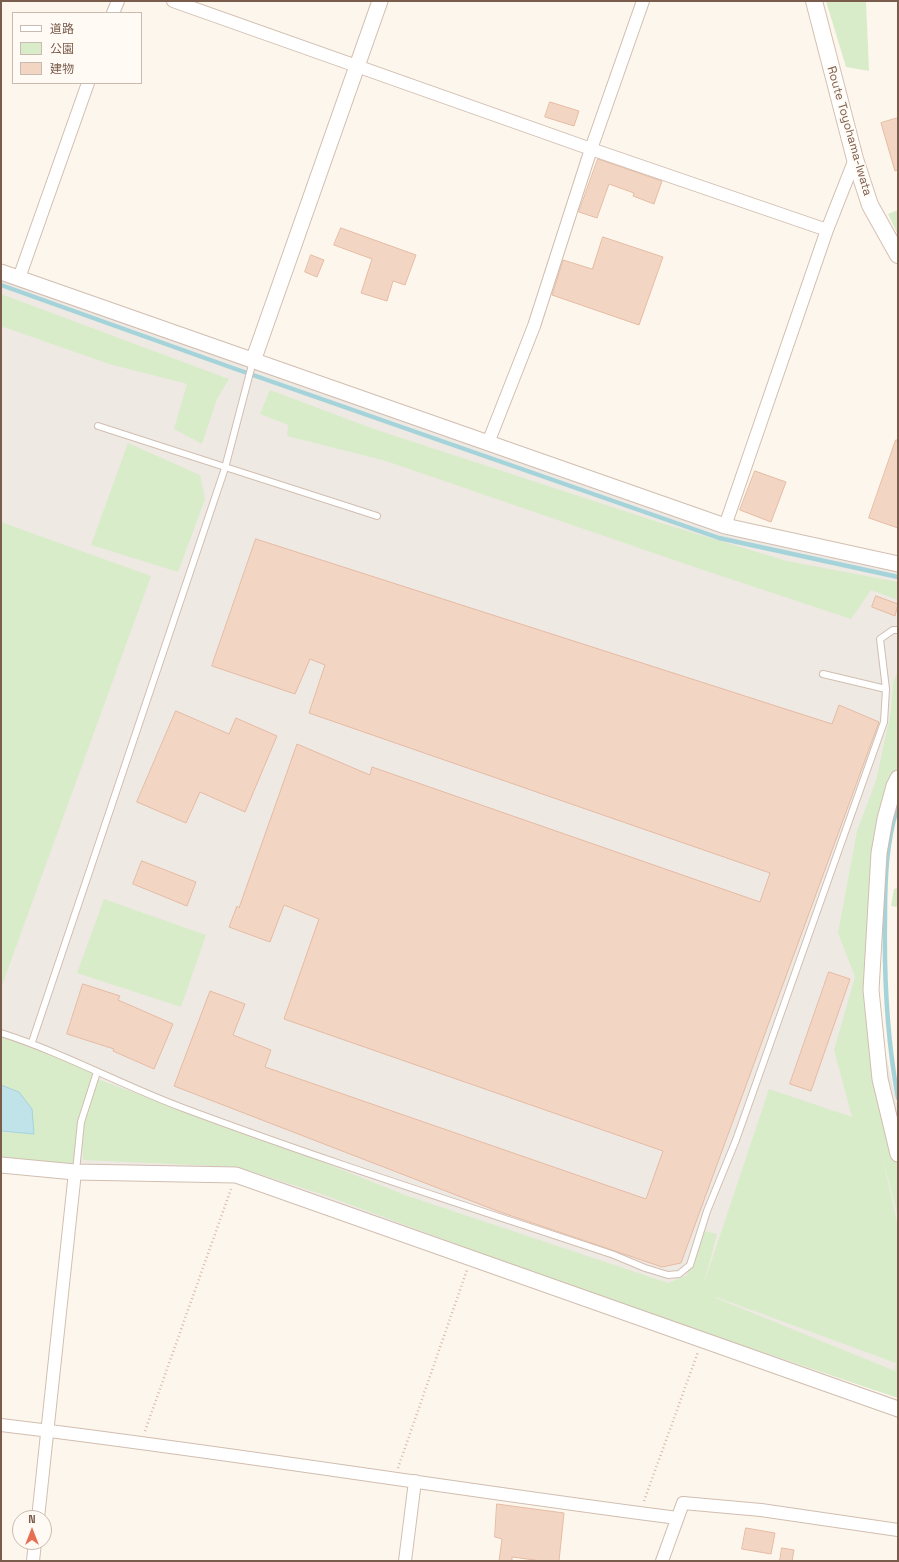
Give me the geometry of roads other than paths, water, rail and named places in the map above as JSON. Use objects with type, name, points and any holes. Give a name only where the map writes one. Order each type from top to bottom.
[{"type":"main road","name":"Route Toyohama-Iwata","points":[[814,1],[855,159],[870,205],[898,255]]},
{"type":"street","points":[[113,12],[118,1]]},
{"type":"street","points":[[173,1],[591,149],[827,230]]},
{"type":"street","points":[[253,361],[380,1]]},
{"type":"street","points":[[488,443],[534,326],[591,149],[643,1]]},
{"type":"street","points":[[19,278],[88,84]]},
{"type":"street","points":[[725,526],[827,230],[855,159]]},
{"type":"street","points":[[1,272],[725,526],[898,564]]},
{"type":"street","points":[[898,778],[894,786],[885,819],[879,853],[872,990],[880,1079],[898,1154]]},
{"type":"street","points":[[1,1165],[76,1172],[236,1175],[898,1409]]},
{"type":"street","points":[[39,1510],[76,1172]]},
{"type":"street","points":[[1,1425],[48,1430],[394,1478],[512,1497],[677,1518]]},
{"type":"street","points":[[405,1561],[415,1481]]},
{"type":"street","points":[[662,1561],[677,1518],[684,1503],[761,1510],[898,1530]]},
{"type":"street","points":[[33,1561],[34,1550]]},
{"type":"lane","points":[[32,1042],[225,468],[253,361]]},
{"type":"lane","points":[[98,426],[377,516]]},
{"type":"lane","points":[[1,1033],[32,1042],[97,1072],[182,1108],[274,1142],[607,1253],[645,1268],[668,1275],[679,1274],[690,1265],[707,1211],[736,1140],[879,737],[884,722],[886,689],[880,639],[893,630],[898,630]]},
{"type":"lane","points":[[823,674],[886,689]]},
{"type":"lane","points":[[76,1172],[81,1122],[97,1072]]},
{"type":"water","points":[[1,1085],[19,1092],[32,1109],[34,1134],[1,1131]]},
{"type":"waterway","points":[[1,285],[230,367],[719,538],[898,577]]},
{"type":"waterway","points":[[898,806],[891,833],[885,890],[886,986],[891,1053],[898,1098]]}]
